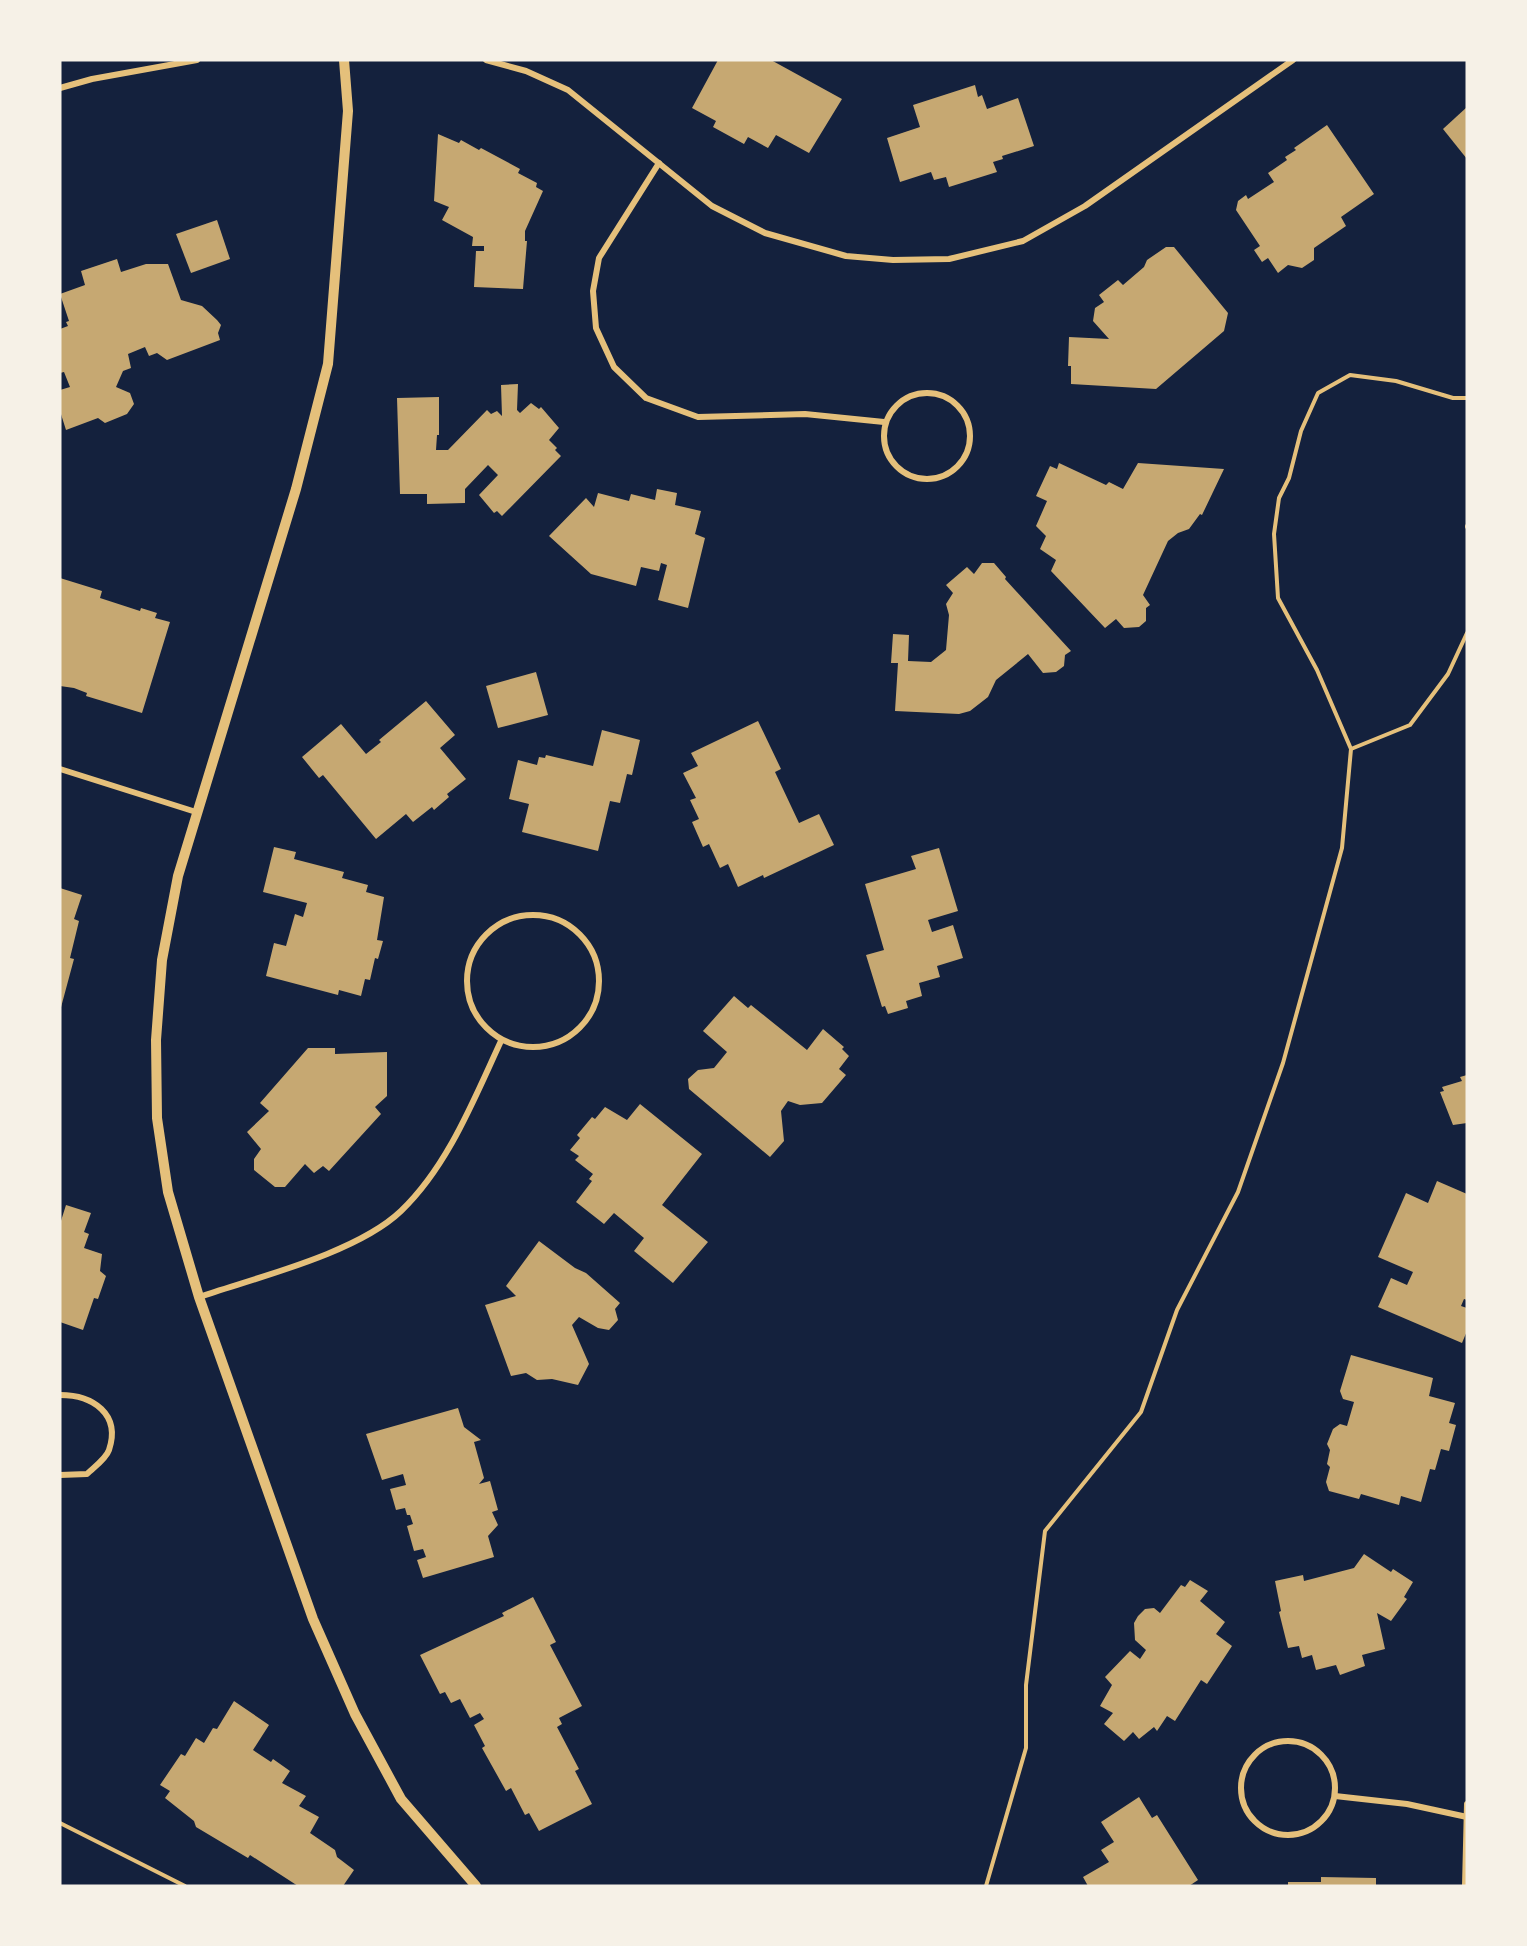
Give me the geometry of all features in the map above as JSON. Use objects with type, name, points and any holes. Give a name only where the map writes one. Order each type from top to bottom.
[{"type":"street","points":[[60,88],[92,79],[197,60]]},
{"type":"street","points":[[344,60],[348,111],[328,364],[296,489],[177,876],[162,960],[156,1040],[157,1118],[168,1192],[199,1297],[313,1619],[355,1714],[401,1799],[476,1886]]},
{"type":"street","points":[[486,60],[526,70],[568,90],[712,206],[765,233],[846,256],[893,261],[949,259],[1023,241],[1085,206],[1293,60]]},
{"type":"street","points":[[658,163],[599,258],[593,291],[596,328],[614,368],[646,399],[698,417],[804,414],[884,422]]},
{"type":"street","points":[[927,392],[953,400],[969,422],[969,450],[953,473],[926,481],[900,472],[884,450],[884,422],[900,399],[927,392]]},
{"type":"street","points":[[60,769],[196,812]]},
{"type":"street","points":[[531,913],[565,921],[591,946],[601,979],[592,1014],[568,1039],[546,1046],[534,1049],[501,1041],[475,1017],[465,983],[474,949],[497,923],[531,913]]},
{"type":"street","points":[[199,1297],[366,1236],[401,1211],[435,1170],[469,1111],[501,1041]]},
{"type":"street","points":[[60,1395],[100,1405],[110,1418],[112,1430],[109,1452],[87,1474],[60,1475]]},
{"type":"street","points":[[1291,1741],[1313,1748],[1325,1759],[1333,1775],[1335,1796],[1324,1818],[1306,1832],[1293,1836],[1271,1833],[1252,1820],[1243,1804],[1240,1789],[1244,1769],[1254,1754],[1267,1745],[1291,1741]]},
{"type":"street","points":[[1335,1796],[1407,1804],[1466,1816]]},
{"type":"street","points":[[1465,1886],[1467,1804]]},
{"type":"path","points":[[986,1886],[1026,1748],[1026,1685],[1045,1531],[1141,1412],[1177,1310],[1238,1192],[1283,1063],[1342,848],[1351,749],[1317,670],[1278,598],[1274,534],[1279,498],[1289,478],[1301,431],[1318,393],[1350,375],[1396,381],[1453,399],[1467,398]]},
{"type":"path","points":[[1351,749],[1410,725],[1448,674],[1467,633]]},
{"type":"path","points":[[60,1823],[184,1886]]},
{"type":"building","points":[[718,60],[771,60],[842,99],[809,153],[776,135],[768,148],[748,137],[744,144],[713,127],[716,121],[692,108]]},
{"type":"building","points":[[975,85],[978,97],[982,95],[987,109],[1018,98],[1034,146],[1002,156],[1003,159],[993,162],[997,172],[949,187],[946,177],[934,180],[931,172],[900,182],[887,138],[920,127],[913,105]]},
{"type":"building","points":[[1467,107],[1467,159],[1443,129]]},
{"type":"building","points":[[1327,125],[1374,194],[1341,217],[1346,226],[1314,248],[1314,260],[1302,268],[1288,265],[1278,273],[1268,258],[1262,262],[1254,250],[1260,246],[1236,210],[1238,201],[1246,195],[1248,199],[1274,182],[1268,173],[1287,160],[1285,157],[1296,150],[1294,148]]},
{"type":"building","points":[[438,134],[459,143],[461,140],[479,150],[481,148],[520,169],[518,173],[537,183],[536,187],[543,191],[525,231],[525,241],[527,241],[523,289],[474,287],[476,251],[484,251],[484,246],[472,246],[473,237],[442,220],[449,207],[434,201]]},
{"type":"building","points":[[217,220],[230,259],[191,273],[176,234]]},
{"type":"building","points":[[1166,247],[1174,247],[1228,313],[1224,331],[1156,389],[1071,384],[1071,366],[1068,366],[1069,337],[1109,339],[1093,321],[1095,308],[1104,302],[1099,295],[1118,280],[1123,285],[1144,267],[1147,260]]},
{"type":"building","points":[[117,259],[121,272],[146,264],[168,264],[181,300],[202,306],[217,320],[221,325],[218,333],[220,340],[167,360],[157,353],[149,356],[145,347],[128,354],[131,368],[123,371],[116,387],[130,393],[134,404],[127,414],[105,423],[98,418],[66,430],[60,411],[60,390],[70,387],[64,372],[60,373],[60,329],[68,326],[66,322],[69,321],[60,294],[85,285],[81,271]]},
{"type":"building","points":[[518,384],[517,410],[520,413],[531,403],[539,409],[541,407],[559,428],[549,440],[561,456],[502,516],[497,511],[494,513],[479,495],[498,475],[488,465],[465,489],[465,503],[427,504],[427,494],[400,494],[397,398],[439,397],[439,435],[437,435],[436,450],[448,450],[487,410],[491,414],[497,411],[502,416],[501,385]]},
{"type":"building","points":[[1059,463],[1106,485],[1109,482],[1123,489],[1138,463],[1224,469],[1202,515],[1200,514],[1189,529],[1178,533],[1168,541],[1143,595],[1150,605],[1146,608],[1146,621],[1139,627],[1124,628],[1116,619],[1105,628],[1051,571],[1056,560],[1040,549],[1046,536],[1036,526],[1047,501],[1036,496],[1050,466],[1057,469]]},
{"type":"building","points":[[657,489],[677,493],[675,505],[701,511],[695,534],[705,538],[688,608],[658,600],[667,565],[661,563],[659,571],[641,567],[636,586],[591,574],[549,536],[586,498],[594,507],[598,493],[629,501],[631,494],[655,500]]},
{"type":"building","points":[[982,563],[994,563],[1006,577],[1005,579],[1071,651],[1065,655],[1064,666],[1056,672],[1043,673],[1028,654],[996,680],[988,697],[970,711],[959,714],[895,711],[898,663],[891,663],[893,634],[909,635],[908,661],[931,662],[946,650],[949,615],[946,604],[953,593],[946,585],[967,567],[974,574]]},
{"type":"building","points":[[60,578],[102,591],[100,598],[140,611],[141,608],[157,613],[155,618],[170,622],[142,713],[86,696],[87,693],[74,688],[60,686]]},
{"type":"building","points":[[536,672],[548,715],[498,728],[486,686]]},
{"type":"building","points":[[426,701],[455,735],[440,748],[466,779],[447,794],[449,797],[434,810],[432,807],[413,822],[406,814],[376,839],[323,775],[319,778],[302,757],[341,724],[366,754],[381,742],[379,740]]},
{"type":"building","points":[[758,721],[781,769],[775,772],[799,823],[819,814],[834,845],[764,878],[763,875],[738,887],[728,864],[720,868],[709,844],[703,847],[692,822],[699,819],[690,800],[696,798],[683,773],[698,766],[691,753]]},
{"type":"building","points":[[602,730],[640,740],[632,775],[627,774],[620,803],[610,801],[598,851],[522,832],[529,804],[509,799],[518,760],[537,765],[539,757],[545,758],[546,755],[593,766]]},
{"type":"building","points":[[274,847],[296,852],[294,859],[344,872],[342,878],[368,885],[366,892],[384,897],[377,940],[383,941],[378,959],[375,958],[370,980],[365,979],[361,996],[339,990],[338,995],[266,976],[274,943],[286,946],[295,914],[303,917],[307,903],[263,892]]},
{"type":"building","points":[[939,848],[958,911],[928,920],[932,932],[953,925],[963,958],[937,966],[940,977],[919,983],[922,996],[906,1001],[908,1008],[888,1014],[885,1006],[882,1007],[866,955],[884,950],[865,884],[916,869],[911,856]]},
{"type":"building","points":[[60,888],[82,895],[74,919],[79,921],[70,958],[74,959],[60,1011]]},
{"type":"building","points":[[734,996],[748,1008],[751,1005],[807,1050],[823,1029],[844,1047],[842,1049],[849,1056],[839,1069],[846,1075],[822,1103],[800,1105],[788,1101],[781,1111],[784,1141],[770,1157],[689,1089],[688,1079],[698,1070],[714,1068],[727,1052],[703,1031]]},
{"type":"building","points":[[308,1048],[335,1048],[335,1054],[387,1052],[387,1096],[375,1107],[381,1114],[329,1171],[323,1166],[314,1173],[305,1164],[285,1187],[275,1187],[254,1170],[254,1159],[261,1149],[247,1132],[269,1111],[260,1103]]},
{"type":"building","points":[[1467,1075],[1467,1123],[1453,1125],[1440,1092],[1444,1091],[1442,1087],[1462,1081],[1460,1077]]},
{"type":"building","points":[[640,1104],[702,1154],[662,1205],[708,1242],[673,1283],[634,1251],[644,1238],[614,1213],[604,1224],[576,1202],[592,1181],[589,1179],[593,1174],[575,1160],[579,1156],[570,1150],[580,1138],[577,1135],[592,1117],[595,1119],[605,1107],[627,1120]]},
{"type":"building","points":[[1437,1181],[1467,1194],[1467,1300],[1464,1299],[1461,1306],[1467,1308],[1467,1331],[1462,1343],[1378,1307],[1391,1278],[1407,1285],[1413,1272],[1378,1257],[1406,1193],[1428,1203]]},
{"type":"building","points":[[66,1205],[91,1213],[84,1232],[89,1234],[84,1248],[102,1254],[100,1271],[106,1276],[98,1299],[94,1298],[83,1330],[60,1322],[60,1224]]},
{"type":"building","points":[[539,1241],[575,1268],[586,1273],[620,1303],[615,1309],[618,1320],[609,1330],[598,1328],[579,1317],[572,1325],[589,1364],[578,1385],[552,1379],[537,1380],[526,1373],[511,1376],[485,1305],[516,1296],[506,1286]]},
{"type":"building","points":[[1351,1355],[1433,1378],[1429,1396],[1455,1403],[1449,1423],[1456,1425],[1449,1451],[1441,1449],[1435,1470],[1430,1469],[1421,1502],[1401,1496],[1399,1505],[1361,1494],[1359,1499],[1329,1491],[1326,1482],[1330,1467],[1327,1464],[1330,1450],[1327,1444],[1333,1429],[1340,1424],[1347,1426],[1354,1402],[1343,1399],[1340,1391]]},
{"type":"building","points":[[458,1408],[464,1427],[481,1440],[474,1442],[484,1478],[479,1484],[490,1481],[498,1510],[492,1512],[498,1525],[488,1536],[494,1557],[423,1578],[417,1560],[426,1557],[423,1549],[414,1551],[407,1526],[413,1524],[410,1515],[407,1515],[405,1508],[396,1510],[390,1489],[406,1485],[403,1474],[382,1480],[366,1434]]},
{"type":"building","points":[[1364,1554],[1391,1572],[1393,1569],[1413,1582],[1404,1597],[1407,1599],[1391,1621],[1377,1613],[1385,1649],[1362,1655],[1365,1666],[1340,1675],[1336,1665],[1316,1670],[1312,1655],[1302,1658],[1299,1646],[1288,1648],[1279,1612],[1281,1611],[1275,1581],[1303,1575],[1304,1581],[1354,1568]]},
{"type":"building","points":[[1190,1580],[1208,1591],[1200,1601],[1225,1622],[1216,1634],[1232,1646],[1207,1684],[1201,1680],[1175,1721],[1167,1716],[1157,1731],[1154,1727],[1139,1739],[1133,1732],[1124,1741],[1104,1724],[1113,1713],[1100,1706],[1112,1685],[1105,1677],[1130,1651],[1140,1659],[1146,1650],[1135,1640],[1134,1623],[1138,1616],[1145,1609],[1154,1608],[1160,1613],[1181,1585],[1185,1587]]},
{"type":"building","points":[[533,1597],[556,1642],[550,1645],[582,1706],[559,1718],[562,1724],[557,1727],[579,1769],[575,1771],[592,1804],[539,1831],[529,1813],[525,1815],[511,1788],[506,1791],[482,1748],[485,1746],[474,1725],[484,1719],[480,1713],[470,1718],[460,1699],[451,1703],[445,1692],[440,1694],[420,1655],[504,1616],[502,1613]]},
{"type":"building","points":[[234,1701],[269,1725],[253,1750],[271,1762],[273,1759],[290,1771],[282,1783],[306,1796],[299,1806],[319,1817],[310,1833],[335,1850],[337,1857],[354,1870],[343,1886],[298,1886],[250,1855],[248,1858],[196,1827],[194,1821],[165,1798],[170,1791],[160,1785],[181,1754],[185,1756],[196,1738],[204,1743],[213,1728],[217,1729]]},
{"type":"building","points":[[1139,1797],[1152,1818],[1157,1815],[1198,1880],[1189,1886],[1088,1886],[1083,1877],[1109,1862],[1101,1850],[1114,1842],[1101,1822]]},
{"type":"building","points":[[1321,1877],[1376,1878],[1376,1886],[1288,1886],[1288,1882],[1321,1882]]}]
